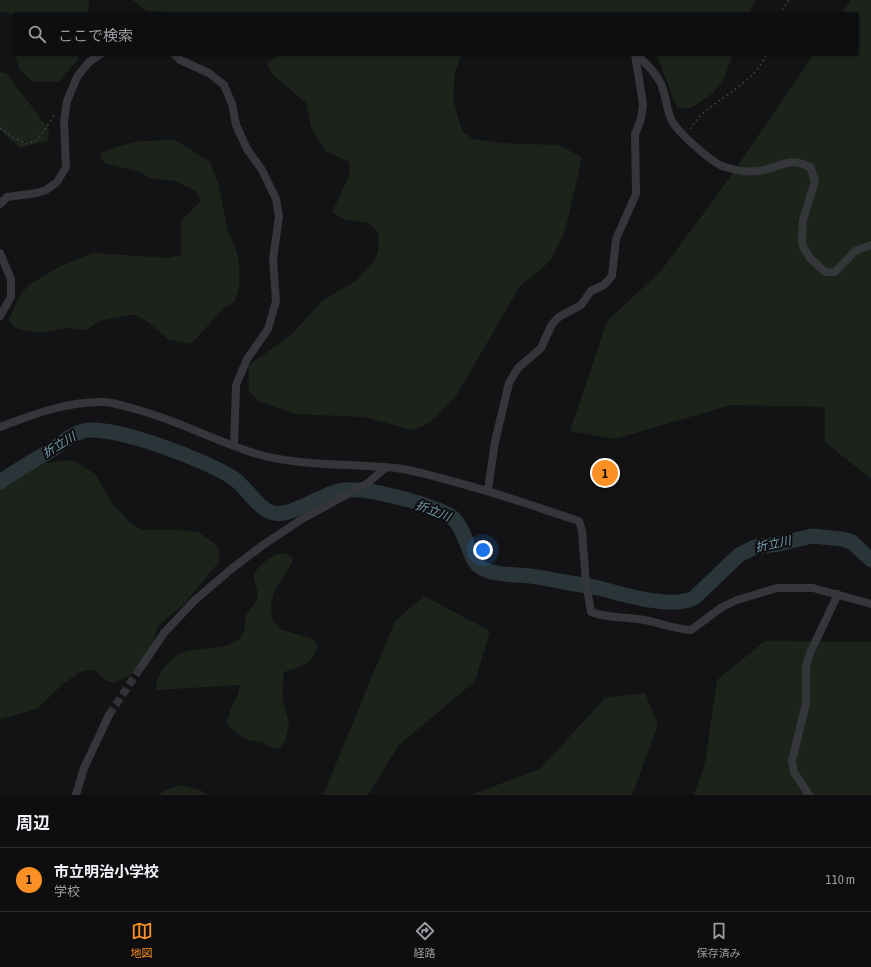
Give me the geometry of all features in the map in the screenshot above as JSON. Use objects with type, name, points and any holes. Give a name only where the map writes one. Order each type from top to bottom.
[{"type":"street","points":[[0,204],[7,197],[46,190],[57,182],[66,168],[64,121],[66,101],[77,77],[88,62],[98,56]]},
{"type":"street","points":[[176,56],[180,60],[209,73],[224,85],[232,104],[236,125],[247,149],[262,170],[276,199],[279,216],[273,260],[276,301],[268,329],[247,359],[236,385],[234,445]]},
{"type":"street","points":[[488,490],[494,442],[509,383],[518,368],[542,348],[552,324],[559,317],[581,305],[591,291],[604,285],[612,276],[616,239],[636,194],[635,134],[641,119],[642,104],[635,56]]},
{"type":"street","points":[[637,56],[648,65],[661,83],[671,120],[685,136],[709,157],[724,167],[747,172],[763,170],[787,162],[800,162],[810,168],[815,181],[803,220],[803,247],[810,258],[825,272],[835,272],[855,251],[871,245]]},
{"type":"street","points":[[0,253],[11,280],[11,297],[0,316]]},
{"type":"street","points":[[0,426],[56,408],[80,403],[106,402],[155,414],[257,454],[279,459],[419,472],[488,490],[579,520],[582,531],[586,583],[591,612],[599,615],[640,619],[676,629],[691,630],[722,607],[737,600],[776,588],[813,588],[871,604]]},
{"type":"street","points":[[141,666],[164,632],[194,601],[230,570],[263,545],[302,519],[368,483],[385,468]]},
{"type":"street","points":[[808,795],[794,772],[792,761],[806,703],[806,666],[810,653],[838,594]]},
{"type":"street","points":[[76,795],[84,768],[109,715]]},
{"type":"path","points":[[780,12],[789,0]]},
{"type":"path","points":[[685,136],[699,117],[751,75],[763,62],[765,56]]},
{"type":"path","points":[[0,128],[14,138],[27,144],[37,140],[49,121],[66,101]]},
{"type":"shaded area","points":[[0,0],[89,0],[88,12],[12,12],[12,16],[7,12],[0,12]]},
{"type":"shaded area","points":[[132,0],[755,0],[750,12],[147,11]]},
{"type":"shaded area","points":[[851,0],[871,0],[871,479],[825,442],[825,407],[731,405],[615,439],[570,431],[607,321],[660,272],[721,190],[813,56],[859,56],[859,12],[842,12]]},
{"type":"shaded area","points":[[16,56],[79,56],[76,62],[58,82],[33,82],[20,70]]},
{"type":"shaded area","points":[[278,56],[461,56],[455,72],[453,98],[462,131],[473,139],[501,143],[558,145],[582,157],[567,223],[563,236],[551,259],[542,269],[520,286],[456,396],[435,418],[424,426],[411,430],[364,417],[295,414],[258,401],[249,391],[249,365],[292,334],[322,301],[357,280],[375,260],[379,247],[378,233],[369,223],[343,219],[332,212],[349,176],[350,162],[325,151],[311,127],[306,103],[273,75],[266,63]]},
{"type":"shaded area","points":[[656,56],[732,56],[723,81],[713,93],[691,108],[677,108]]},
{"type":"shaded area","points":[[0,72],[7,74],[49,129],[47,141],[20,148],[0,130]]},
{"type":"shaded area","points":[[175,140],[210,162],[219,186],[228,231],[239,262],[239,288],[235,301],[224,308],[191,344],[169,340],[149,323],[136,315],[99,321],[87,329],[81,330],[67,328],[40,333],[18,329],[12,325],[9,319],[21,294],[30,284],[61,266],[93,253],[169,258],[181,255],[181,221],[200,202],[199,196],[194,190],[175,181],[151,178],[139,172],[104,163],[100,157],[103,152],[122,145],[141,141]]},
{"type":"shaded area","points":[[73,460],[95,474],[113,504],[131,524],[144,530],[179,530],[198,532],[216,544],[219,549],[219,562],[183,605],[158,626],[147,658],[133,673],[115,683],[107,681],[95,671],[88,670],[80,672],[63,684],[37,709],[0,719],[0,487],[46,463]]},
{"type":"shaded area","points":[[277,554],[286,554],[292,557],[292,563],[274,592],[271,605],[272,619],[280,629],[313,639],[317,643],[314,656],[311,660],[301,666],[284,672],[282,697],[289,723],[285,742],[280,747],[274,749],[262,742],[247,740],[229,727],[227,720],[233,703],[237,697],[240,685],[156,690],[161,672],[177,655],[192,650],[224,646],[241,637],[246,616],[257,598],[258,592],[254,577],[256,570]]},
{"type":"shaded area","points":[[424,596],[490,631],[475,681],[399,745],[368,795],[323,795],[395,621]]},
{"type":"shaded area","points":[[765,641],[871,642],[871,795],[694,795],[705,763],[717,680]]},
{"type":"shaded area","points":[[645,693],[658,725],[632,795],[470,795],[540,769],[605,698]]},
{"type":"shaded area","points":[[180,785],[200,790],[208,795],[158,795],[166,790]]},
{"type":"waterway","name":"折立川","points":[[0,482],[79,432],[97,430],[115,433],[137,438],[160,446],[203,462],[221,471],[238,482],[263,508],[274,513],[289,512],[326,495],[344,490],[360,490],[385,494],[432,507],[452,517],[461,529],[476,563],[486,570],[498,573],[538,577],[599,588],[661,602],[680,602],[694,598],[739,555],[755,547],[779,544],[812,536],[842,539],[852,542],[871,560]]},
{"type":"tunnel","points":[[109,715],[141,667]]},
{"type":"place","name":"市立明治小学校","points":[[605,473]]}]
